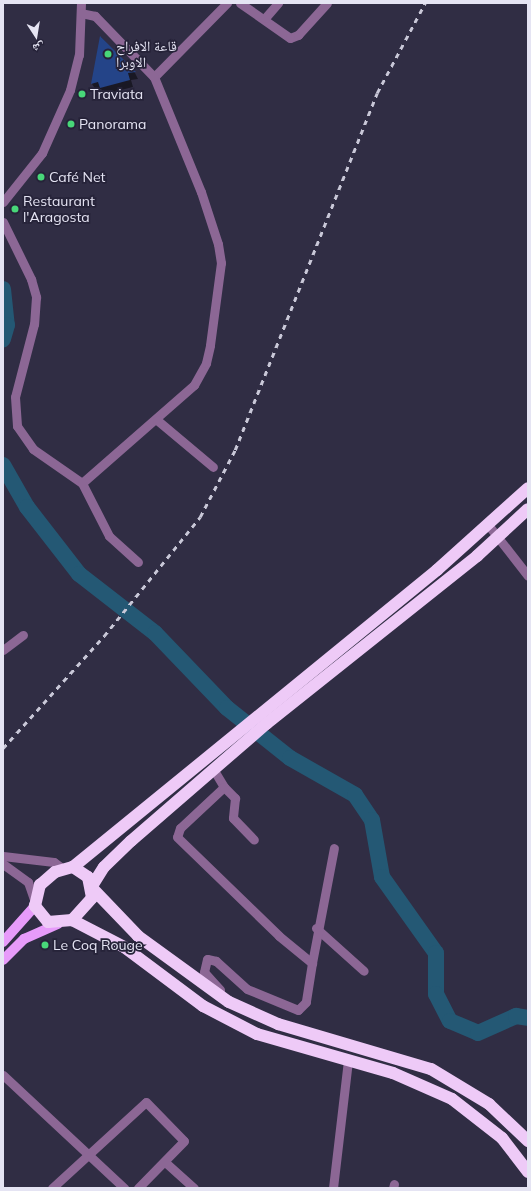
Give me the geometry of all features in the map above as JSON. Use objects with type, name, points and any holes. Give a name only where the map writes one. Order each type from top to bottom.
[{"type":"highway","points":[[528,488],[489,526],[258,714],[111,840],[40,885],[35,904],[42,918],[58,924],[72,920],[88,906],[93,888],[117,853],[215,772],[266,724],[498,537],[528,509]]},
{"type":"highway","points":[[68,868],[88,876],[93,888],[138,936],[229,1002],[278,1024],[431,1069],[489,1104],[528,1141]]},
{"type":"highway","points":[[72,920],[124,947],[184,993],[237,1024],[275,1041],[348,1060],[423,1083],[452,1099],[502,1138],[528,1172]]},
{"type":"main road","points":[[3,942],[35,904]]},
{"type":"main road","points":[[3,960],[24,939],[58,924]]},
{"type":"street","points":[[3,202],[42,153],[56,125],[79,55],[81,3]]},
{"type":"street","points":[[154,77],[226,3]]},
{"type":"street","points":[[240,3],[265,18],[286,37],[294,37],[327,3]]},
{"type":"street","points":[[265,18],[278,3]]},
{"type":"street","points":[[81,13],[95,16],[154,77],[201,192],[218,244],[221,263],[206,363],[194,385],[157,420],[82,483]]},
{"type":"street","points":[[3,222],[31,279],[36,297],[34,324],[15,397],[17,426],[33,449],[82,483],[110,536],[138,562]]},
{"type":"street","points":[[157,420],[214,467]]},
{"type":"street","points":[[489,526],[528,576]]},
{"type":"street","points":[[3,650],[23,635]]},
{"type":"street","points":[[215,772],[224,787],[235,798],[233,818],[254,840]]},
{"type":"street","points":[[224,787],[180,828],[177,837],[279,936],[312,963]]},
{"type":"street","points":[[229,1002],[204,972],[208,959],[216,961],[247,989],[294,1011],[306,1002],[316,928],[334,848]]},
{"type":"street","points":[[3,856],[54,862],[68,868]]},
{"type":"street","points":[[3,864],[28,882],[35,904]]},
{"type":"street","points":[[316,928],[364,971]]},
{"type":"street","points":[[333,1188],[348,1060]]},
{"type":"street","points":[[3,1075],[89,1153],[124,1188]]},
{"type":"street","points":[[52,1188],[146,1102],[184,1139],[165,1162],[138,1188]]},
{"type":"street","points":[[165,1162],[194,1188]]},
{"type":"building","name":"قاعة الافراح الاوبرا","points":[[100,36],[136,72],[128,73],[130,80],[100,88],[98,82],[91,84]]},
{"type":"waterway","points":[[3,289],[7,325],[3,339]]},
{"type":"waterway","points":[[3,465],[27,507],[79,574],[155,633],[227,708],[290,758],[355,795],[372,820],[382,877],[436,953],[436,994],[450,1021],[478,1033],[516,1016],[528,1018]]},
{"type":"railway","points":[[3,748],[104,636],[200,517],[235,450],[377,93],[425,3]]},
{"type":"place","name":"قاعة الافراح الاوبرا","points":[[108,54]]},
{"type":"place","name":"Traviata","points":[[82,94]]},
{"type":"place","name":"Panorama","points":[[71,124]]},
{"type":"place","name":"Café Net","points":[[41,177]]},
{"type":"place","name":"Restaurant l'Aragosta","points":[[15,209]]},
{"type":"place","name":"Le Coq Rouge","points":[[45,945]]}]
